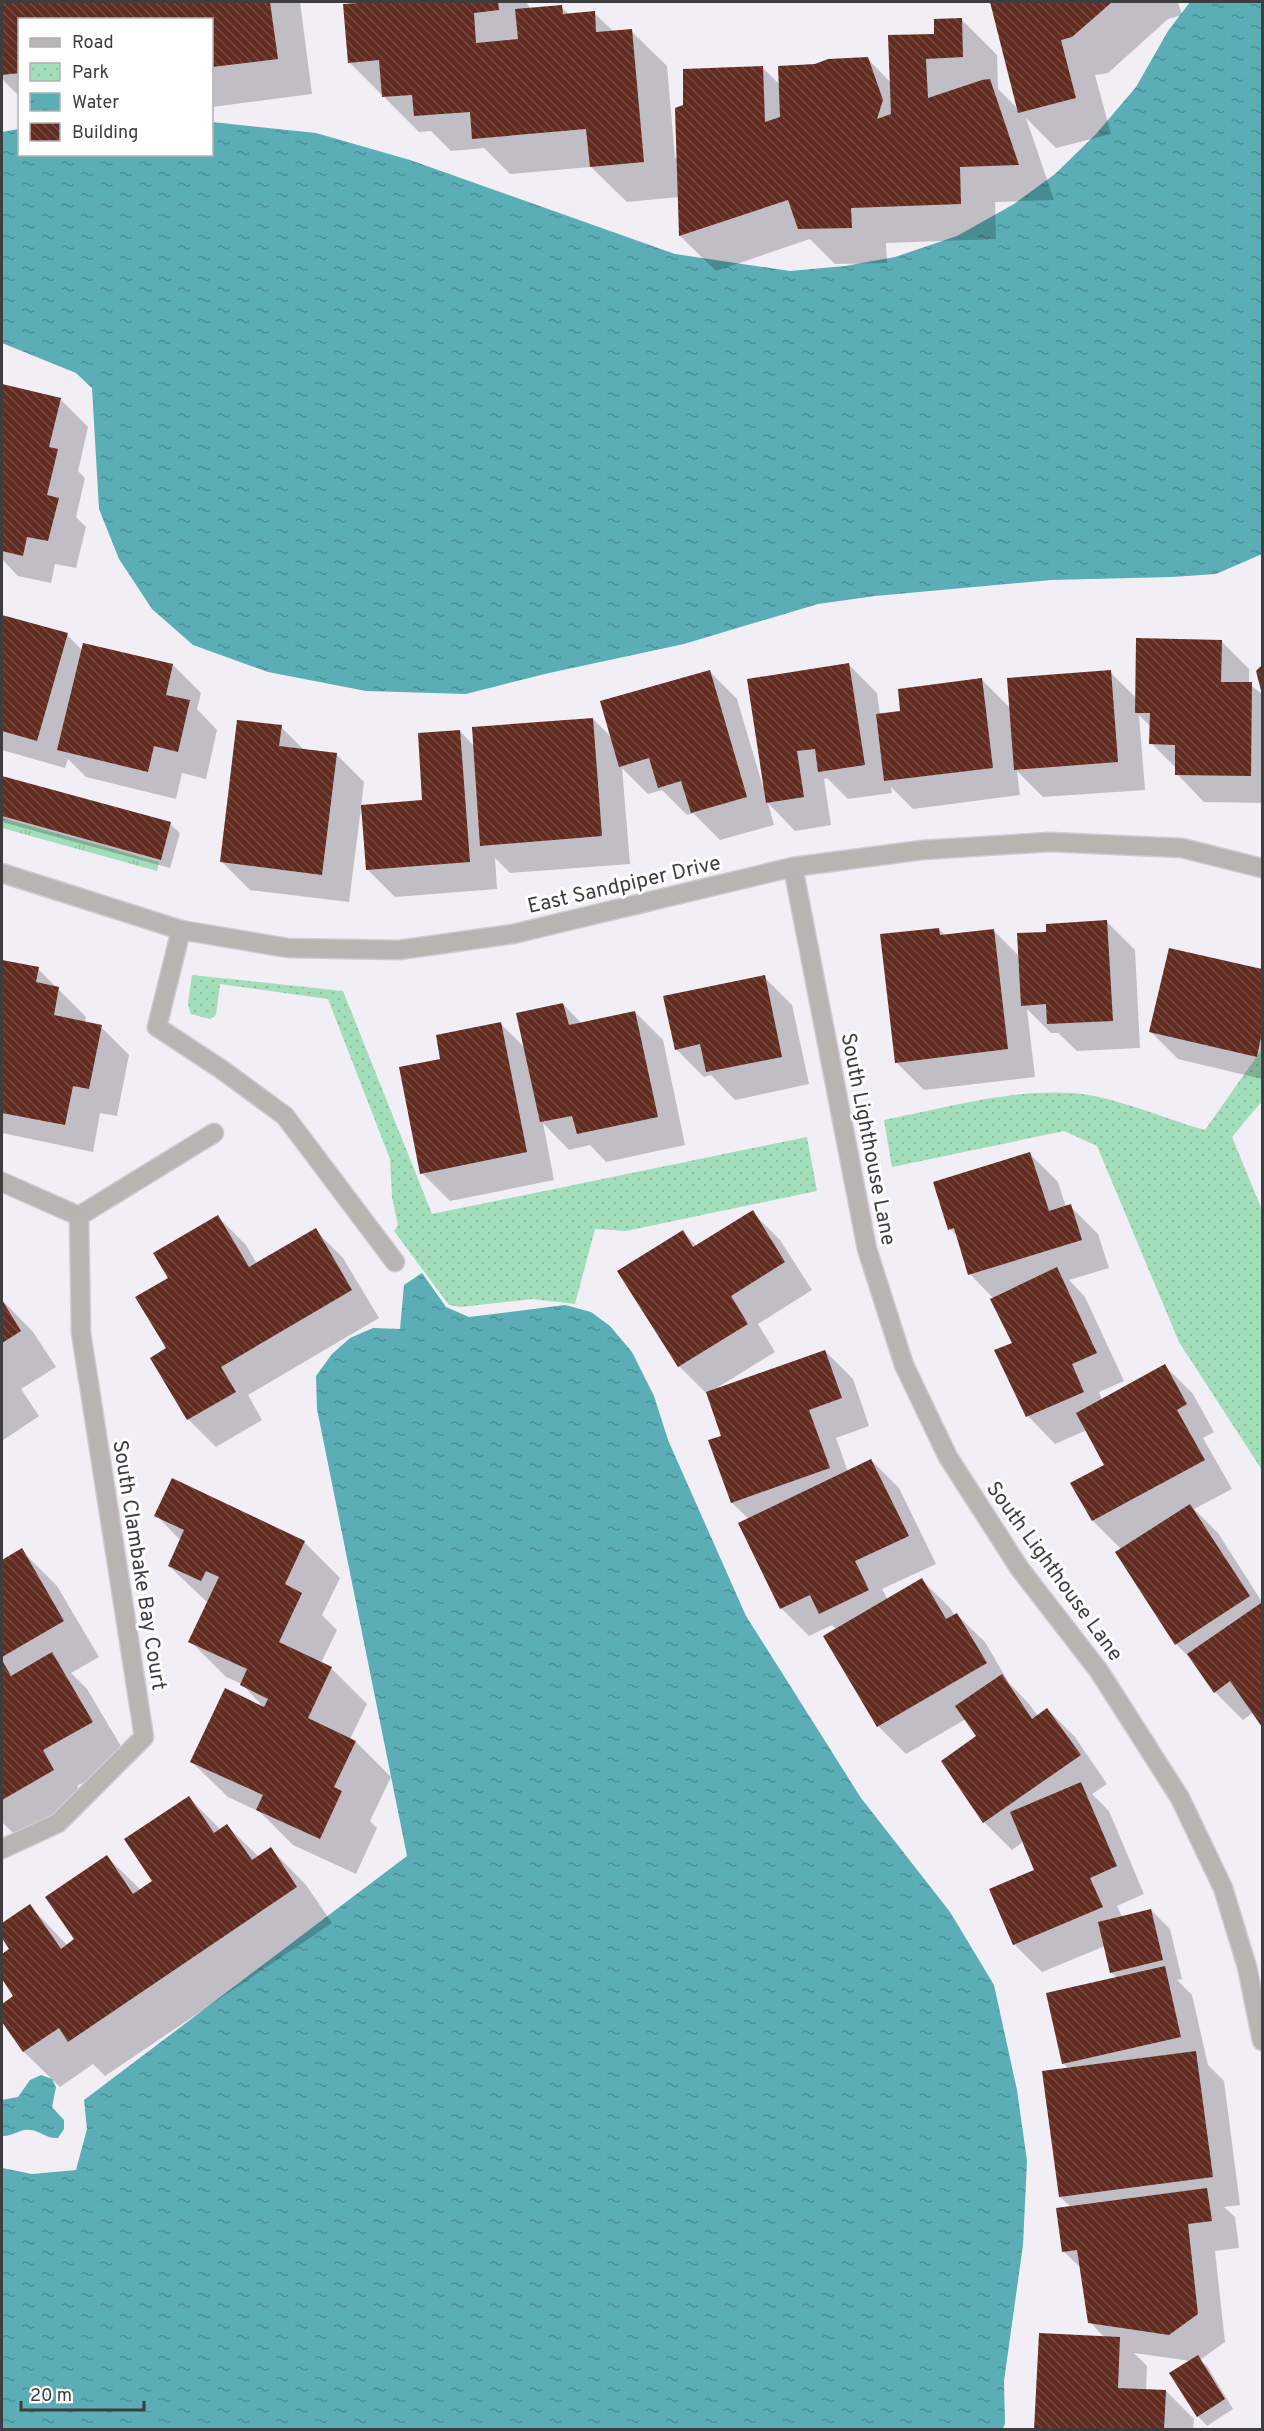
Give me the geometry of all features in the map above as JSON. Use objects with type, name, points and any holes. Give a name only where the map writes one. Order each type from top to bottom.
[{"type":"street","name":"East Sandpiper Drive","points":[[2,873],[181,930],[288,948],[399,950],[513,934],[793,867],[922,850],[1050,842],[1182,848],[1263,868]]},
{"type":"street","name":"South Lighthouse Lane","points":[[793,867],[867,1249],[904,1365],[948,1457],[1020,1569],[1099,1671],[1180,1798],[1223,1888],[1247,1967],[1263,2041]]},
{"type":"street","points":[[181,930],[157,1027],[221,1069],[285,1116],[395,1262]]},
{"type":"street","points":[[2,1182],[79,1216],[214,1133]]},
{"type":"street","name":"South Clambake Bay Court","points":[[2,1849],[58,1823],[144,1737],[81,1333],[79,1216]]},
{"type":"green space","points":[[2,818],[159,862],[157,871],[2,828]]},
{"type":"green space","points":[[192,975],[343,991],[432,1214],[807,1137],[817,1191],[626,1231],[595,1229],[575,1304],[532,1299],[461,1307],[449,1305],[394,1231],[398,1225],[392,1197],[390,1159],[328,999],[220,984],[216,1015],[210,1019],[191,1014],[188,1004]]},
{"type":"green space","points":[[1262,1049],[1262,1101],[1232,1137],[1262,1210],[1262,1470],[1179,1342],[1097,1146],[1064,1131],[892,1167],[884,1120],[1002,1097],[1073,1093],[1105,1098],[1205,1130]]},
{"type":"water","points":[[1190,2],[1262,2],[1262,554],[1216,574],[1051,580],[875,596],[818,604],[684,644],[549,673],[466,694],[366,691],[268,672],[193,645],[152,609],[119,559],[99,509],[92,388],[76,373],[2,343],[2,132],[18,129],[18,156],[213,156],[213,122],[316,133],[410,160],[675,254],[790,271],[845,266],[895,257],[957,236],[1014,204],[1055,174],[1096,134],[1136,87],[1168,31]]},
{"type":"water","points":[[422,1273],[446,1307],[469,1317],[565,1305],[591,1312],[610,1326],[632,1352],[654,1396],[668,1440],[746,1616],[861,1798],[950,1912],[994,1985],[1017,2090],[1027,2161],[1023,2245],[1004,2381],[1005,2423],[1003,2429],[2,2429],[2,2168],[32,2174],[76,2170],[87,2129],[84,2100],[407,1856],[317,1409],[316,1376],[332,1354],[350,1338],[373,1328],[400,1329],[404,1285]]},
{"type":"water","points":[[41,2075],[52,2079],[56,2087],[52,2107],[64,2120],[64,2129],[58,2138],[27,2130],[2,2136],[2,2100],[18,2097],[30,2080]]},
{"type":"building","points":[[2,2],[270,2],[278,59],[213,67],[213,18],[18,18],[18,73],[2,75]]},
{"type":"building","points":[[498,2],[499,10],[474,13],[476,43],[518,39],[515,9],[562,5],[563,14],[595,11],[596,32],[632,29],[644,162],[590,167],[586,129],[472,139],[470,112],[414,116],[412,95],[382,97],[379,60],[348,63],[343,4]]},
{"type":"building","points":[[990,2],[1112,2],[1072,37],[1061,40],[1076,98],[1018,113]]},
{"type":"building","points":[[962,18],[963,57],[926,59],[928,98],[990,79],[1019,165],[960,167],[961,204],[851,208],[852,228],[798,229],[788,200],[679,236],[675,108],[683,105],[683,69],[763,66],[765,122],[780,117],[778,66],[815,64],[828,59],[868,57],[883,100],[877,119],[891,114],[888,35],[934,34],[934,19]]},
{"type":"building","points":[[2,384],[61,398],[49,447],[58,449],[47,495],[59,498],[48,541],[27,537],[23,556],[2,551]]},
{"type":"building","points":[[2,615],[68,633],[37,741],[2,731]]},
{"type":"building","points":[[1136,638],[1222,640],[1221,682],[1252,682],[1251,776],[1175,775],[1175,745],[1149,744],[1150,713],[1135,713]]},
{"type":"building","points":[[83,643],[173,664],[166,695],[190,700],[178,752],[154,746],[148,772],[57,750]]},
{"type":"building","points":[[849,663],[865,765],[818,772],[815,749],[797,751],[804,797],[766,803],[747,679]]},
{"type":"building","points":[[1262,665],[1262,694],[1256,671]]},
{"type":"building","points":[[710,670],[747,797],[691,813],[681,781],[658,788],[649,758],[619,767],[600,701]]},
{"type":"building","points":[[1111,670],[1118,762],[1014,770],[1007,678]]},
{"type":"building","points":[[982,678],[993,768],[884,781],[876,714],[900,711],[898,689]]},
{"type":"building","points":[[593,718],[602,836],[480,846],[472,727]]},
{"type":"building","points":[[237,720],[282,725],[279,746],[337,753],[322,875],[220,862]]},
{"type":"building","points":[[460,730],[470,862],[366,870],[361,805],[422,800],[418,733]]},
{"type":"building","points":[[2,776],[171,822],[161,860],[2,816]]},
{"type":"building","points":[[1107,920],[1113,1021],[1047,1024],[1046,1004],[1021,1006],[1017,933],[1046,932],[1046,924]]},
{"type":"building","points":[[939,928],[940,935],[994,929],[1008,1049],[895,1063],[880,934]]},
{"type":"building","points":[[1169,948],[1262,969],[1262,1032],[1257,1057],[1149,1032]]},
{"type":"building","points":[[2,960],[39,967],[36,982],[59,987],[54,1015],[102,1025],[89,1089],[73,1086],[65,1125],[2,1113]]},
{"type":"building","points":[[765,975],[782,1057],[706,1072],[700,1044],[675,1050],[663,996]]},
{"type":"building","points":[[563,1003],[569,1025],[635,1011],[658,1117],[577,1134],[572,1116],[540,1122],[516,1013]]},
{"type":"building","points":[[501,1022],[527,1152],[420,1174],[399,1067],[440,1059],[436,1035]]},
{"type":"building","points":[[1030,1152],[1049,1211],[1071,1204],[1082,1240],[968,1275],[954,1228],[948,1230],[933,1182]]},
{"type":"building","points":[[753,1210],[785,1262],[731,1296],[748,1324],[678,1367],[617,1271],[683,1230],[693,1247]]},
{"type":"building","points":[[218,1215],[249,1267],[316,1228],[352,1290],[221,1367],[236,1392],[187,1420],[150,1358],[166,1348],[135,1297],[168,1278],[153,1253]]},
{"type":"building","points":[[1057,1267],[1097,1353],[1072,1364],[1084,1392],[1026,1417],[994,1350],[1012,1343],[990,1299]]},
{"type":"building","points":[[2,1300],[21,1331],[2,1343]]},
{"type":"building","points":[[825,1350],[842,1398],[809,1410],[830,1468],[731,1503],[708,1440],[721,1436],[706,1392]]},
{"type":"building","points":[[1165,1364],[1187,1404],[1177,1410],[1205,1460],[1092,1521],[1070,1483],[1104,1465],[1076,1413]]},
{"type":"building","points":[[871,1459],[909,1536],[855,1561],[869,1590],[819,1614],[810,1595],[780,1609],[738,1523]]},
{"type":"building","points":[[172,1478],[305,1541],[285,1584],[302,1593],[279,1642],[332,1667],[308,1718],[356,1741],[334,1787],[342,1791],[320,1839],[256,1810],[263,1795],[190,1762],[225,1688],[264,1707],[268,1699],[240,1685],[247,1669],[188,1642],[219,1577],[206,1571],[201,1581],[168,1566],[184,1530],[154,1516]]},
{"type":"building","points":[[1190,1504],[1250,1596],[1175,1645],[1115,1552]]},
{"type":"building","points":[[22,1548],[64,1621],[2,1657],[2,1560]]},
{"type":"building","points":[[922,1578],[946,1619],[957,1613],[987,1663],[877,1727],[823,1636]]},
{"type":"building","points":[[1261,1603],[1262,1727],[1230,1681],[1214,1693],[1187,1654]]},
{"type":"building","points":[[52,1652],[93,1722],[43,1750],[54,1770],[2,1800],[2,1660],[11,1676]]},
{"type":"building","points":[[1002,1674],[1032,1719],[1047,1708],[1081,1755],[983,1823],[941,1761],[976,1736],[955,1706]]},
{"type":"building","points":[[1081,1782],[1117,1866],[1090,1878],[1103,1907],[1013,1945],[989,1889],[1034,1870],[1010,1812]]},
{"type":"building","points":[[189,1796],[214,1833],[227,1824],[252,1860],[271,1847],[297,1887],[68,2042],[59,2028],[23,2052],[2,2022],[2,2004],[13,1996],[2,1979],[2,1954],[9,1949],[2,1938],[2,1923],[30,1904],[61,1949],[74,1939],[45,1897],[107,1855],[133,1894],[152,1881],[124,1839]]},
{"type":"building","points":[[1151,1909],[1163,1960],[1110,1973],[1098,1922]]},
{"type":"building","points":[[1165,1966],[1181,2037],[1062,2064],[1046,1993]]},
{"type":"building","points":[[1196,2051],[1213,2177],[1059,2197],[1042,2071]]},
{"type":"building","points":[[1207,2188],[1212,2221],[1188,2224],[1198,2314],[1169,2335],[1088,2323],[1077,2250],[1062,2252],[1056,2208]]},
{"type":"building","points":[[1039,2333],[1120,2337],[1118,2388],[1166,2390],[1164,2430],[1034,2430]]},
{"type":"building","points":[[1198,2355],[1225,2399],[1197,2417],[1169,2373]]}]
